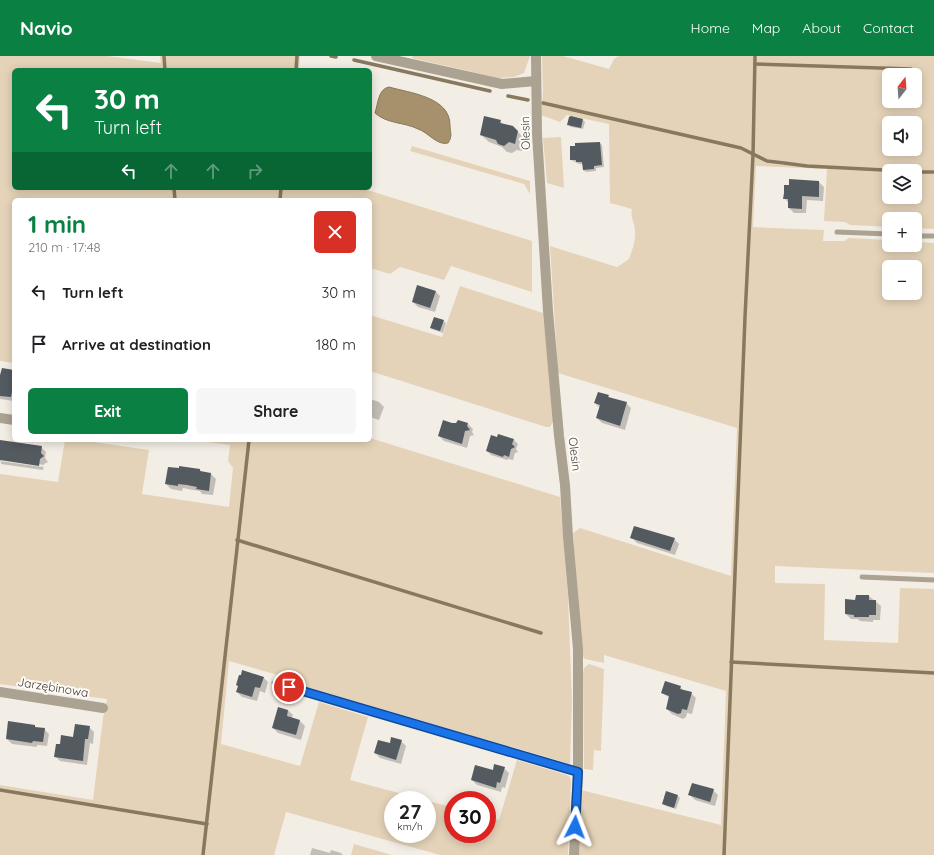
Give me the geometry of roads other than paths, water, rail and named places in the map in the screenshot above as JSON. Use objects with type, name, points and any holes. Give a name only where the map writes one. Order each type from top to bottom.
[{"type":"street","points":[[376,56],[502,84],[536,80]]},
{"type":"street","name":"Olesin","points":[[536,56],[538,142],[548,311],[559,436],[565,485],[578,649],[578,772],[574,855]]},
{"type":"street","points":[[0,418],[12,420]]},
{"type":"street","name":"Jarzębinowa","points":[[0,692],[103,708]]},
{"type":"lane","points":[[837,232],[882,234]]},
{"type":"lane","points":[[922,236],[934,236]]},
{"type":"lane","points":[[862,577],[934,580]]},
{"type":"lane","points":[[274,683],[578,772]]},
{"type":"waterway","points":[[164,56],[165,68]]},
{"type":"waterway","points":[[296,68],[297,56]]},
{"type":"waterway","points":[[331,56],[336,57]]},
{"type":"waterway","points":[[724,855],[745,317],[753,155],[755,56]]},
{"type":"waterway","points":[[354,60],[490,91]]},
{"type":"waterway","points":[[755,64],[882,68]]},
{"type":"waterway","points":[[508,96],[528,100]]},
{"type":"waterway","points":[[543,103],[741,148],[767,161],[807,166],[882,170]]},
{"type":"waterway","points":[[922,172],[934,172]]},
{"type":"waterway","points":[[174,190],[175,198]]},
{"type":"waterway","points":[[280,198],[281,190]]},
{"type":"waterway","points":[[203,855],[249,442]]},
{"type":"waterway","points":[[237,540],[541,633]]},
{"type":"waterway","points":[[731,662],[934,673]]},
{"type":"waterway","points":[[0,790],[207,824]]}]
